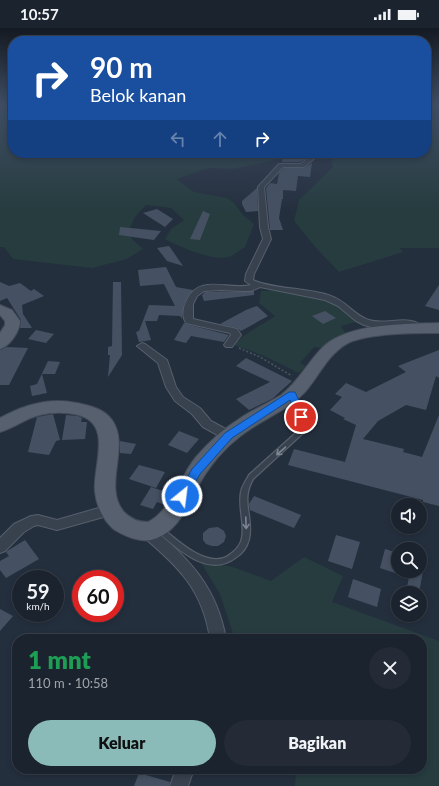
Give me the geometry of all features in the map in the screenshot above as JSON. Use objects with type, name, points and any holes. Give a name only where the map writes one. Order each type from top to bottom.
[{"type":"main road","points":[[0,308],[11,317],[13,324],[0,344]]},
{"type":"main road","points":[[0,426],[20,414],[44,408],[61,407],[84,409],[100,416],[106,426],[108,434],[108,467],[105,495],[109,510],[117,520],[124,525],[138,530],[152,530],[167,519],[196,471],[229,436],[298,388],[330,350],[342,340],[358,336],[439,328]]},
{"type":"street","points":[[312,158],[302,166],[280,166],[261,187],[264,226],[267,239],[255,263],[249,280],[258,285],[291,289],[324,296],[342,305],[355,317],[368,323],[412,323],[420,329]]},
{"type":"street","points":[[229,345],[236,335],[234,331],[189,321],[189,302],[198,291],[206,288],[221,286],[248,289],[258,285]]},
{"type":"street","points":[[142,346],[163,362],[171,387],[179,399],[196,411],[207,424],[229,436]]},
{"type":"street","points":[[0,547],[20,528],[31,522],[38,520],[57,525],[109,510]]},
{"type":"street","points":[[152,530],[202,588],[213,612],[217,634]]},
{"type":"street","points":[[179,786],[183,774]]},
{"type":"lane","points":[[152,530],[203,560],[212,562],[232,559],[238,553],[246,537],[247,520],[243,495],[245,484],[300,433],[301,417],[298,388]]},
{"type":"path","points":[[229,345],[260,358],[286,373],[298,388]]},
{"type":"green space","points":[[0,140],[8,140],[8,158],[276,158],[272,161],[232,169],[209,168],[176,179],[194,192],[227,198],[234,203],[243,215],[254,224],[245,247],[229,257],[222,258],[205,255],[179,246],[165,239],[171,229],[184,220],[171,208],[146,205],[135,217],[129,230],[132,239],[143,249],[127,259],[92,268],[13,259],[4,247],[0,247]]},
{"type":"green space","points":[[431,140],[439,140],[439,248],[399,248],[403,252],[339,272],[317,249],[294,221],[299,200],[333,167],[331,158],[431,158]]},
{"type":"green space","points":[[280,290],[318,298],[338,306],[356,322],[341,326],[346,334],[323,348],[314,347],[300,363],[306,366],[299,373],[262,355],[234,345],[238,340],[275,316],[259,303],[261,291]]},
{"type":"green space","points":[[304,557],[343,576],[332,602],[420,634],[233,634],[220,594],[200,561],[233,567],[271,581]]},
{"type":"green space","points":[[427,637],[439,641],[439,786],[295,786],[296,774],[427,774]]},
{"type":"building","points":[[283,158],[305,159],[300,162],[282,162]]},
{"type":"building","points":[[312,163],[310,177],[298,176],[296,191],[283,190],[283,199],[279,218],[283,230],[270,230],[266,188],[270,183],[277,184],[279,173],[284,168],[304,168]]},
{"type":"building","points":[[257,188],[258,211],[246,212],[242,201]]},
{"type":"building","points":[[157,209],[173,219],[165,227],[143,213]]},
{"type":"building","points":[[203,211],[210,214],[200,240],[190,239]]},
{"type":"building","points":[[120,227],[161,231],[154,240],[119,235]]},
{"type":"building","points":[[169,246],[183,266],[167,261],[157,248]]},
{"type":"building","points":[[166,267],[176,287],[193,290],[184,304],[182,319],[180,316],[159,315],[157,321],[145,321],[151,340],[139,342],[136,332],[139,331],[149,305],[175,306],[164,284],[140,286],[138,270]]},
{"type":"building","points":[[0,282],[9,286],[20,283],[31,291],[34,289],[44,296],[22,305],[23,314],[32,328],[20,328],[21,320],[7,298],[0,301]]},
{"type":"building","points":[[113,282],[121,282],[122,355],[108,377],[110,355],[108,355],[108,347],[112,346]]},
{"type":"building","points":[[439,285],[439,310],[425,306]]},
{"type":"building","points":[[254,291],[254,295],[204,301],[202,295],[205,292]]},
{"type":"building","points":[[257,306],[268,316],[241,331],[237,328],[220,324],[246,310]]},
{"type":"building","points":[[325,311],[336,318],[323,324],[312,316]]},
{"type":"building","points":[[184,323],[229,335],[224,342],[191,336],[186,343],[174,340]]},
{"type":"building","points":[[36,330],[54,334],[46,343],[28,339]]},
{"type":"building","points":[[7,347],[28,348],[9,385],[0,385],[0,350]]},
{"type":"building","points":[[439,350],[439,378],[436,376],[426,410],[406,405],[378,421],[363,439],[404,449],[403,452],[422,457],[439,415],[439,506],[427,503],[427,498],[415,498],[288,465],[294,449],[345,462],[356,425],[343,419],[345,418],[330,410],[342,397],[335,394],[346,383],[366,392],[406,372],[398,366]]},
{"type":"building","points":[[246,358],[292,381],[272,399],[249,410],[236,399],[270,382],[236,366]]},
{"type":"building","points":[[48,361],[60,362],[55,374],[42,374],[47,393],[32,396],[30,386],[37,384]]},
{"type":"building","points":[[53,414],[60,440],[56,441],[49,455],[28,452],[37,417]]},
{"type":"building","points":[[66,415],[78,416],[82,418],[81,422],[87,422],[85,439],[62,440]]},
{"type":"building","points":[[179,431],[199,439],[187,453],[168,445]]},
{"type":"building","points":[[120,441],[136,444],[131,454],[120,453]]},
{"type":"building","points":[[139,465],[165,472],[156,488],[129,479]]},
{"type":"building","points":[[151,487],[172,494],[165,505],[157,502],[153,509],[140,505]]},
{"type":"building","points":[[254,496],[301,515],[294,528],[250,510],[249,504]]},
{"type":"building","points":[[218,527],[224,531],[226,536],[224,542],[218,546],[206,544],[203,540],[203,533],[209,528]]},
{"type":"building","points":[[336,535],[360,542],[352,569],[328,561]]},
{"type":"building","points":[[25,540],[39,559],[20,570],[12,570],[12,575],[6,578],[0,570],[0,561],[9,556],[6,552]]},
{"type":"building","points":[[385,549],[391,551],[391,572],[380,568]]},
{"type":"building","points":[[409,578],[422,578],[420,586],[407,586]]},
{"type":"building","points":[[353,579],[381,589],[377,607],[348,597]]},
{"type":"building","points":[[0,609],[12,615],[12,617],[0,631]]},
{"type":"building","points":[[139,774],[170,782],[169,786],[134,786]]},
{"type":"route","points":[[182,496],[196,471],[204,461],[229,436],[245,424],[292,394],[301,417]]}]
